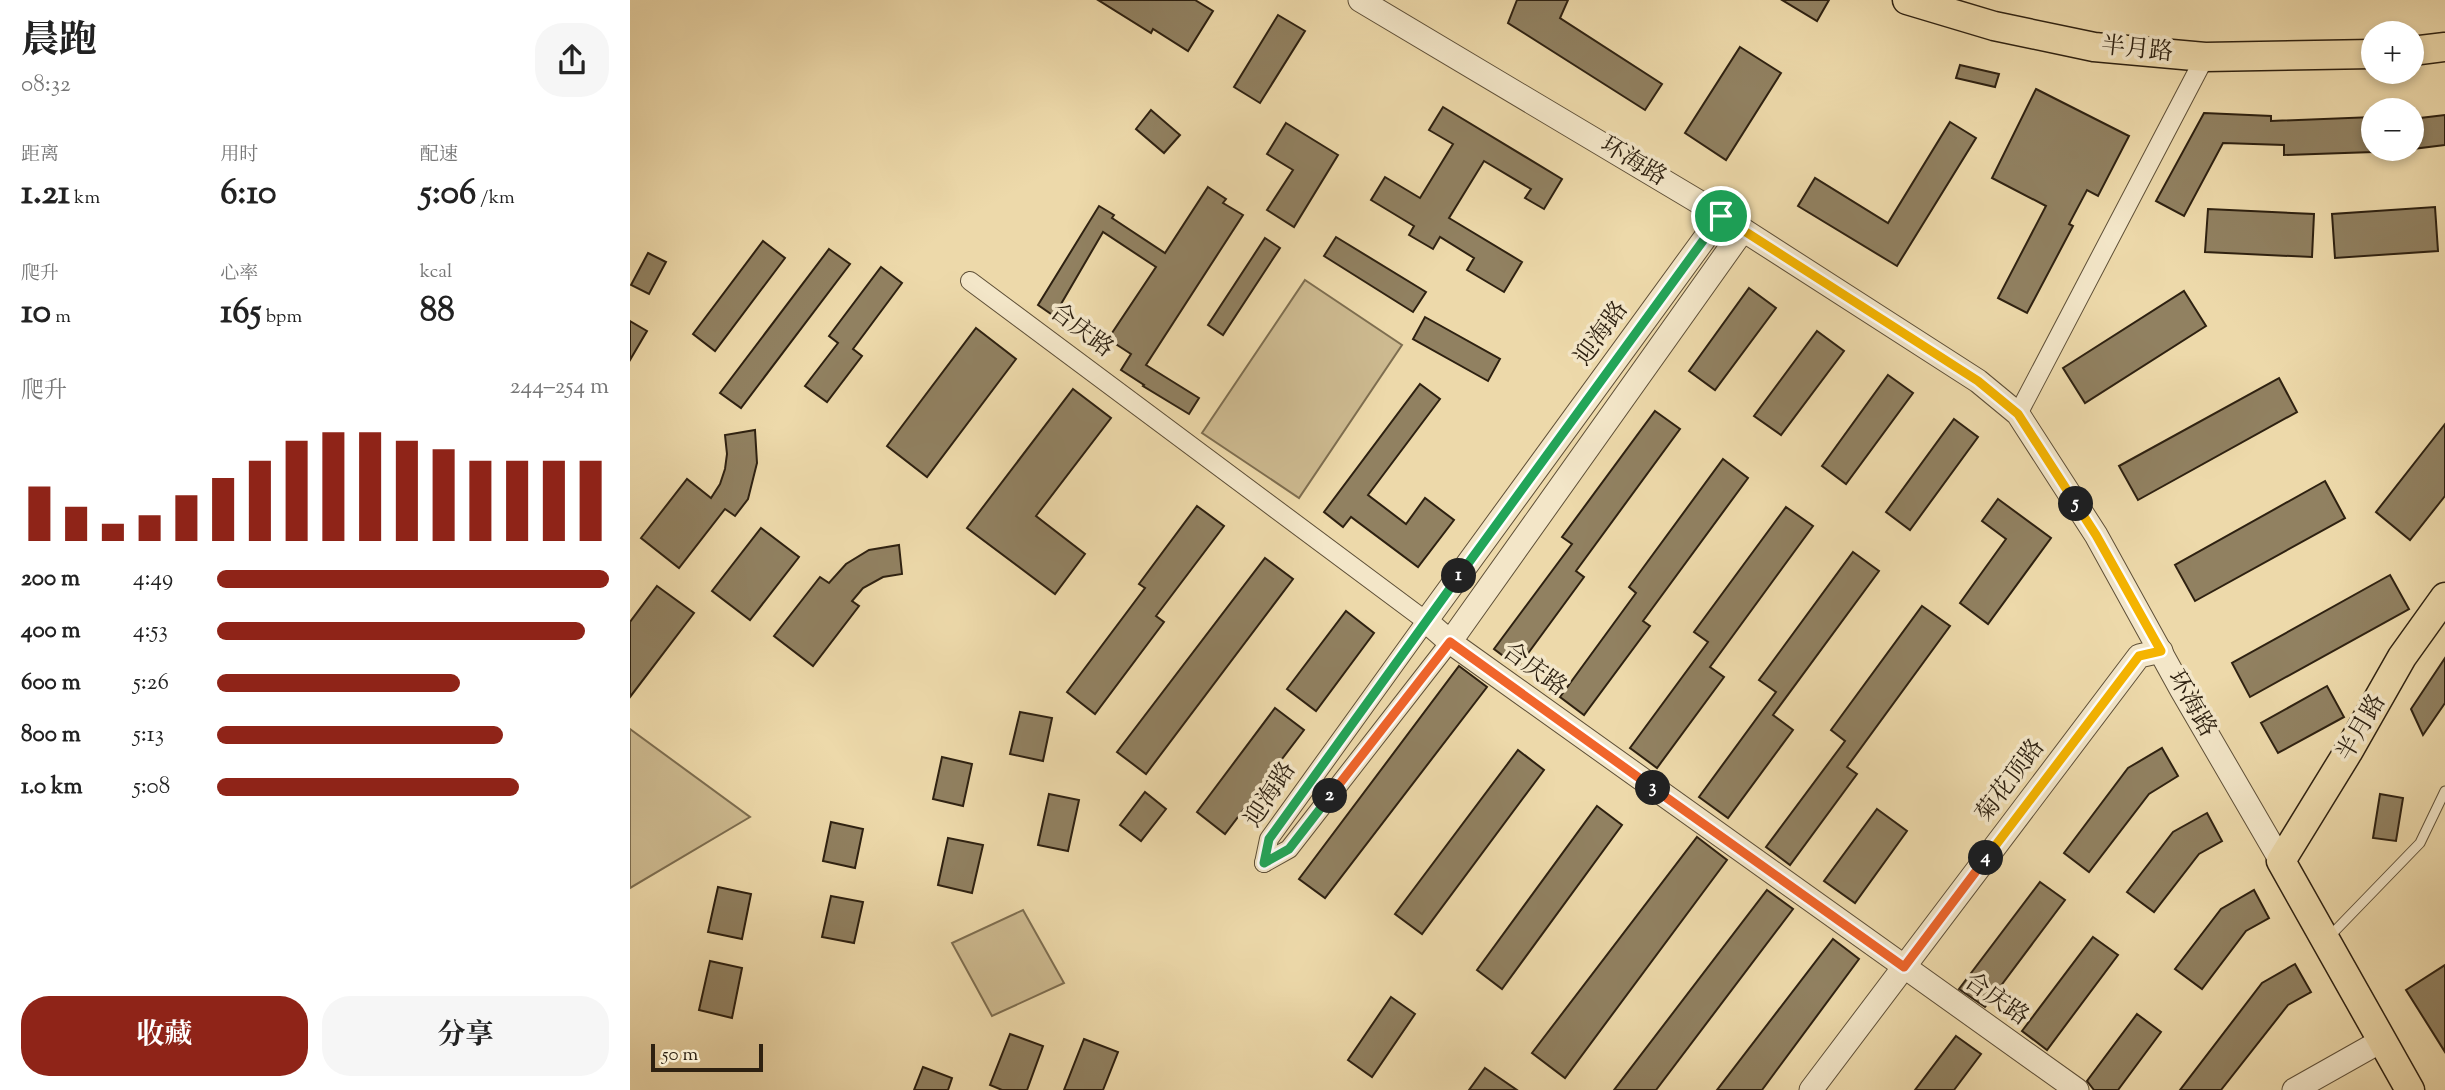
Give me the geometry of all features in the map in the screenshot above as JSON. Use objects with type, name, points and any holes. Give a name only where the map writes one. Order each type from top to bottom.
[{"type":"main road","name":"半月路","points":[[1907,0],[1994,26],[2094,47],[2205,57],[2361,54]]},
{"type":"main road","points":[[2424,50],[2445,47]]},
{"type":"main road","name":"半月路","points":[[2281,861],[2402,657],[2445,597]]},
{"type":"main road","name":"环海路","points":[[2281,861],[2410,1090]]},
{"type":"street","name":"环海路","points":[[1360,0],[1721,216],[1978,381],[2018,414],[2096,535],[2281,861]]},
{"type":"street","points":[[2018,414],[2205,57]]},
{"type":"street","name":"迎海路","points":[[1721,216],[1269,839],[1264,863],[1289,849],[1450,642],[1743,230]]},
{"type":"street","name":"合庆路","points":[[970,281],[1426,621],[1450,642],[2077,1090]]},
{"type":"street","name":"菊花顶路","points":[[1811,1090],[2139,656],[2161,651]]},
{"type":"street","points":[[2294,1090],[2381,1041]]},
{"type":"lane","points":[[2325,941],[2420,844],[2445,791]]},
{"type":"shaded area","points":[[1305,280],[1402,345],[1299,498],[1202,433]]},
{"type":"shaded area","points":[[630,729],[750,817],[630,888]]},
{"type":"shaded area","points":[[1023,910],[1064,983],[992,1016],[952,943]]},
{"type":"building","points":[[1098,0],[1195,0],[1213,11],[1188,51],[1153,29],[1151,33]]},
{"type":"building","points":[[1517,0],[1568,0],[1560,18],[1662,84],[1645,110],[1508,23]]},
{"type":"building","points":[[1782,0],[1829,0],[1817,21]]},
{"type":"building","points":[[1278,15],[1305,31],[1260,103],[1234,87]]},
{"type":"building","points":[[1740,47],[1781,73],[1726,160],[1685,133]]},
{"type":"building","points":[[1960,65],[1999,74],[1995,87],[1956,78]]},
{"type":"building","points":[[2036,89],[2129,136],[2098,196],[2087,190],[2069,224],[2073,226],[2027,313],[1998,298],[2046,206],[1992,178]]},
{"type":"building","points":[[1443,107],[1562,179],[1544,209],[1525,198],[1531,189],[1484,161],[1449,218],[1522,262],[1504,292],[1467,270],[1474,258],[1440,237],[1433,249],[1409,235],[1414,226],[1371,200],[1385,177],[1420,198],[1453,144],[1429,130]]},
{"type":"building","points":[[1151,110],[1180,135],[1164,153],[1136,129]]},
{"type":"building","points":[[2204,113],[2271,116],[2271,121],[2361,117],[2361,152],[2284,155],[2284,145],[2223,143],[2184,216],[2156,201]]},
{"type":"building","points":[[2445,115],[2445,145],[2424,148],[2424,118]]},
{"type":"building","points":[[1950,122],[1976,138],[1897,266],[1798,206],[1815,178],[1888,223]]},
{"type":"building","points":[[1286,123],[1338,155],[1294,227],[1267,210],[1293,170],[1267,154]]},
{"type":"building","points":[[1208,187],[1226,199],[1223,203],[1243,215],[1146,365],[1199,398],[1189,414],[1121,370],[1131,354],[1108,339],[1156,267],[1103,232],[1054,316],[1038,305],[1099,206],[1114,215],[1112,218],[1165,253]]},
{"type":"building","points":[[2435,207],[2438,251],[2335,258],[2332,214]]},
{"type":"building","points":[[2208,209],[2314,214],[2312,257],[2205,252]]},
{"type":"building","points":[[1336,237],[1426,292],[1413,312],[1324,256]]},
{"type":"building","points":[[1265,238],[1280,248],[1223,335],[1208,325]]},
{"type":"building","points":[[763,241],[785,258],[715,351],[693,334]]},
{"type":"building","points":[[829,249],[850,264],[741,408],[720,393]]},
{"type":"building","points":[[648,253],[666,262],[649,294],[631,285]]},
{"type":"building","points":[[881,267],[902,283],[853,349],[862,356],[827,402],[805,386],[838,343],[829,336]]},
{"type":"building","points":[[1749,288],[1776,308],[1715,390],[1689,371]]},
{"type":"building","points":[[2184,291],[2206,326],[2085,403],[2063,368]]},
{"type":"building","points":[[1425,317],[1500,359],[1488,381],[1413,339]]},
{"type":"building","points":[[630,321],[647,331],[630,360]]},
{"type":"building","points":[[976,328],[1016,359],[927,477],[887,446]]},
{"type":"building","points":[[1817,331],[1844,351],[1781,435],[1754,416]]},
{"type":"building","points":[[1888,375],[1913,393],[1846,484],[1822,466]]},
{"type":"building","points":[[2279,378],[2297,412],[2138,500],[2119,466]]},
{"type":"building","points":[[1420,384],[1440,399],[1368,495],[1406,524],[1425,498],[1454,520],[1418,567],[1351,517],[1343,527],[1324,512]]},
{"type":"building","points":[[1073,389],[1111,418],[1036,516],[1085,554],[1055,594],[967,528]]},
{"type":"building","points":[[1655,411],[1680,429],[1576,571],[1584,577],[1518,667],[1494,649],[1572,544],[1562,537]]},
{"type":"building","points":[[1954,419],[1978,437],[1910,530],[1886,512]]},
{"type":"building","points":[[2445,424],[2445,496],[2410,540],[2376,512]]},
{"type":"building","points":[[755,430],[757,463],[748,499],[735,516],[725,509],[679,568],[641,538],[687,479],[711,498],[725,469],[725,435]]},
{"type":"building","points":[[1723,459],[1748,478],[1643,621],[1650,626],[1584,715],[1560,697],[1636,593],[1629,587]]},
{"type":"building","points":[[2325,481],[2345,518],[2195,601],[2175,565]]},
{"type":"building","points":[[1998,499],[2051,538],[1988,624],[1960,603],[2006,539],[1982,521]]},
{"type":"building","points":[[1197,506],[1224,526],[1156,616],[1164,622],[1095,714],[1067,692],[1145,588],[1139,584]]},
{"type":"building","points":[[1786,507],[1813,526],[1710,667],[1724,677],[1657,768],[1630,748],[1708,642],[1694,632]]},
{"type":"building","points":[[761,528],[799,557],[750,620],[712,591]]},
{"type":"building","points":[[899,545],[902,574],[883,577],[863,588],[852,601],[859,606],[813,666],[774,636],[820,577],[829,583],[846,564],[869,550]]},
{"type":"building","points":[[1853,552],[1879,571],[1773,715],[1793,730],[1728,818],[1699,797],[1776,692],[1759,680]]},
{"type":"building","points":[[1265,558],[1293,579],[1146,774],[1117,752]]},
{"type":"building","points":[[2390,575],[2409,609],[2250,697],[2232,663]]},
{"type":"building","points":[[657,586],[694,613],[630,697],[630,622]]},
{"type":"building","points":[[1922,606],[1950,626],[1847,767],[1857,774],[1790,865],[1766,847],[1845,741],[1831,730]]},
{"type":"building","points":[[1346,611],[1374,633],[1316,711],[1287,689]]},
{"type":"building","points":[[2445,658],[2445,703],[2423,735],[2411,709]]},
{"type":"building","points":[[1459,666],[1487,687],[1325,898],[1299,879]]},
{"type":"building","points":[[2327,686],[2344,717],[2278,753],[2261,723]]},
{"type":"building","points":[[1275,708],[1304,730],[1225,834],[1197,812]]},
{"type":"building","points":[[1020,712],[1052,718],[1043,761],[1010,754]]},
{"type":"building","points":[[2162,748],[2178,776],[2149,794],[2089,872],[2064,853],[2128,768]]},
{"type":"building","points":[[1518,750],[1544,770],[1422,934],[1395,914]]},
{"type":"building","points":[[942,757],[972,764],[963,806],[933,799]]},
{"type":"building","points":[[1145,792],[1166,809],[1141,841],[1120,825]]},
{"type":"building","points":[[1049,794],[1079,800],[1068,851],[1038,845]]},
{"type":"building","points":[[2380,794],[2403,798],[2396,841],[2373,838]]},
{"type":"building","points":[[1597,806],[1622,825],[1502,989],[1477,970]]},
{"type":"building","points":[[1877,809],[1907,831],[1855,903],[1824,881]]},
{"type":"building","points":[[2207,813],[2222,841],[2199,854],[2154,912],[2127,892],[2173,832]]},
{"type":"building","points":[[831,822],[863,829],[855,868],[823,861]]},
{"type":"building","points":[[1697,837],[1727,860],[1565,1078],[1532,1053]]},
{"type":"building","points":[[948,838],[983,845],[972,893],[938,885]]},
{"type":"building","points":[[2040,882],[2065,900],[1985,1007],[1959,989]]},
{"type":"building","points":[[718,887],[751,894],[742,939],[708,932]]},
{"type":"building","points":[[1767,890],[1793,909],[1656,1090],[1614,1090]]},
{"type":"building","points":[[2254,890],[2269,918],[2246,931],[2202,989],[2175,969],[2221,909]]},
{"type":"building","points":[[831,896],[863,902],[854,943],[822,937]]},
{"type":"building","points":[[2093,937],[2118,955],[2047,1050],[2022,1031]]},
{"type":"building","points":[[1833,939],[1859,959],[1762,1090],[1717,1090]]},
{"type":"building","points":[[710,961],[742,968],[732,1018],[699,1010]]},
{"type":"building","points":[[2295,964],[2311,992],[2288,1005],[2221,1090],[2180,1090],[2262,983]]},
{"type":"building","points":[[2445,965],[2445,1052],[2406,990]]},
{"type":"building","points":[[1391,997],[1415,1014],[1372,1077],[1348,1060]]},
{"type":"building","points":[[2137,1014],[2161,1032],[2118,1090],[2094,1090],[2087,1081]]},
{"type":"building","points":[[1010,1034],[1043,1046],[1027,1090],[1002,1090],[990,1085]]},
{"type":"building","points":[[1956,1036],[1981,1054],[1954,1090],[1915,1090]]},
{"type":"building","points":[[1084,1039],[1118,1052],[1103,1090],[1064,1090]]},
{"type":"building","points":[[923,1067],[952,1078],[948,1090],[914,1090]]},
{"type":"building","points":[[1485,1068],[1517,1090],[1469,1090]]},
{"type":"route","points":[[1721,216],[1978,381],[2018,414],[2096,535],[2161,651],[2139,656],[1904,967],[1450,642],[1289,849],[1264,863],[1269,839],[1721,216]]}]
